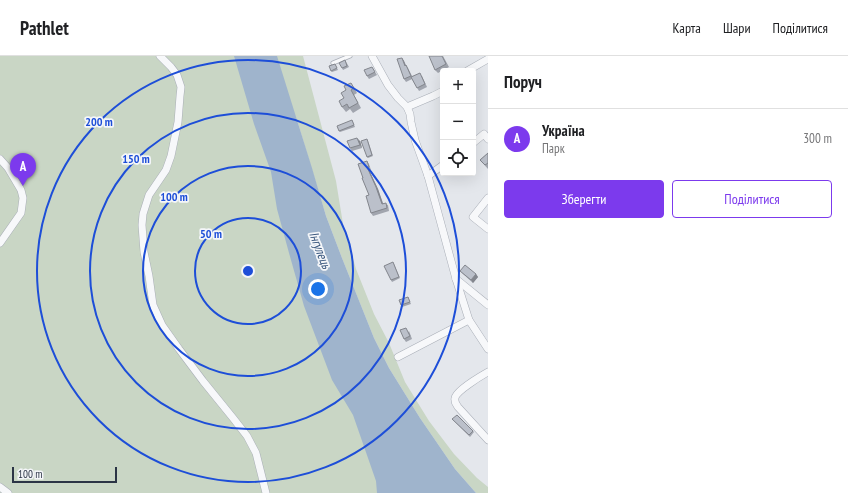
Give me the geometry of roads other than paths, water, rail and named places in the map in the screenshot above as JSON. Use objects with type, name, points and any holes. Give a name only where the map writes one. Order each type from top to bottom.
[{"type":"street","points":[[160,56],[177,75],[181,87],[178,122],[171,156],[166,170],[149,195],[143,214],[142,224],[144,252],[150,276],[153,305],[162,324],[179,349],[247,436],[256,454],[266,493]]},
{"type":"street","points":[[372,56],[388,85],[407,107],[410,114],[415,140],[428,176],[456,279],[469,320],[488,348]]},
{"type":"street","points":[[473,68],[488,59]]},
{"type":"street","points":[[407,107],[440,92]]},
{"type":"street","points":[[476,140],[484,134],[488,139]]},
{"type":"street","points":[[0,159],[8,168],[24,198],[21,213],[0,243]]},
{"type":"street","points":[[428,176],[440,167]]},
{"type":"street","points":[[488,198],[474,217],[488,229]]},
{"type":"street","points":[[456,279],[488,305]]},
{"type":"street","points":[[398,357],[469,320]]},
{"type":"street","points":[[488,372],[459,392],[454,399],[458,407],[488,440]]},
{"type":"street","points":[[0,488],[8,493]]},
{"type":"lane","points":[[333,63],[350,56]]},
{"type":"lane","points":[[0,488],[1,493]]},
{"type":"water","name":"Інгулець","points":[[234,56],[277,56],[326,216],[374,338],[389,368],[420,418],[455,469],[476,493],[377,493],[376,481],[353,415],[332,380],[304,306],[277,209],[271,172],[254,124]]},
{"type":"place","name":"Україна","points":[[23,186]]}]
